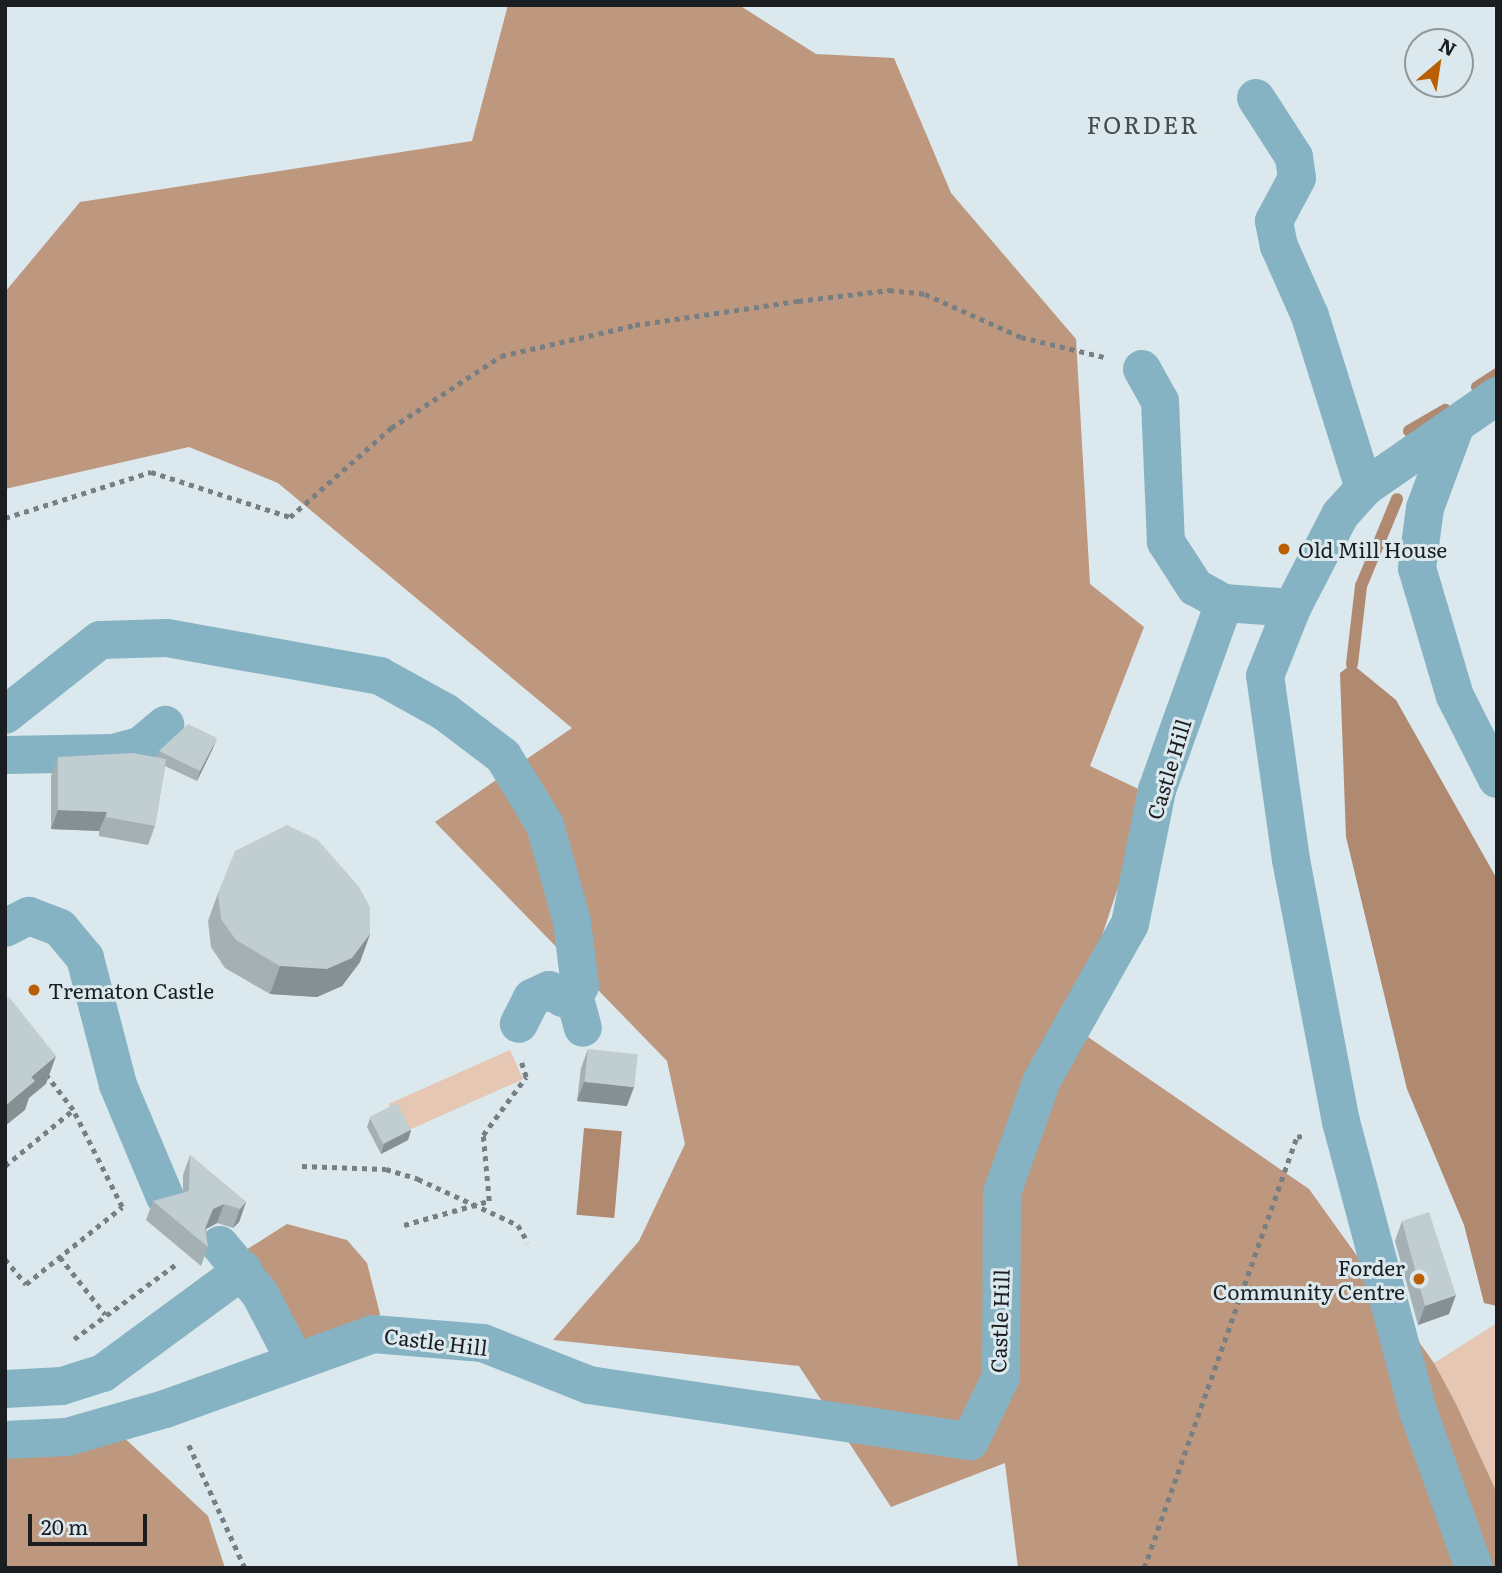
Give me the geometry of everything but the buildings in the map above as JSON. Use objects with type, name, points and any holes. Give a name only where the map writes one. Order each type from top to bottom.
[{"type":"street","points":[[1256,98],[1294,157],[1297,178],[1274,221],[1279,246],[1310,316],[1364,488]]},
{"type":"street","points":[[1142,369],[1160,401],[1166,542],[1195,587],[1224,603],[1292,608]]},
{"type":"street","points":[[1474,1568],[1418,1411],[1341,1122],[1291,860],[1265,677],[1292,608],[1340,516],[1364,488],[1454,430],[1497,396]]},
{"type":"street","points":[[1454,430],[1425,508],[1417,568],[1455,696],[1497,779]]},
{"type":"street","name":"Castle Hill","points":[[5,1440],[67,1437],[165,1409],[294,1359],[373,1334],[483,1343],[589,1385],[970,1441],[1001,1377],[1002,1193],[1042,1080],[1130,924],[1157,790],[1224,603]]},
{"type":"street","points":[[5,715],[100,640],[167,638],[380,676],[445,712],[503,756],[545,825],[572,922],[580,986],[563,998],[549,990],[532,998],[519,1024]]},
{"type":"street","points":[[5,755],[113,753],[141,746],[165,725]]},
{"type":"street","points":[[5,928],[29,916],[60,929],[85,958],[118,1085],[166,1197]]},
{"type":"street","points":[[573,991],[583,1027]]},
{"type":"street","points":[[5,1389],[62,1386],[103,1373],[132,1353],[231,1257],[294,1359]]},
{"type":"path","points":[[5,518],[151,472],[290,517],[391,428],[501,356],[635,325],[798,301],[889,290],[925,294],[1021,337],[1142,369]]},
{"type":"path","points":[[404,1224],[489,1201],[483,1135],[526,1077],[514,1039],[519,1024]]},
{"type":"path","points":[[5,1259],[26,1284],[122,1207],[73,1110],[37,1063]]},
{"type":"path","points":[[5,1167],[73,1110]]},
{"type":"path","points":[[1144,1568],[1297,1137],[1341,1122]]},
{"type":"path","points":[[302,1166],[386,1169],[456,1192],[471,1206],[518,1225],[528,1242]]},
{"type":"path","points":[[60,1257],[132,1353]]},
{"type":"path","points":[[105,1314],[176,1265]]},
{"type":"path","points":[[189,1445],[245,1568]]},
{"type":"shaded area","points":[[508,5],[739,5],[816,54],[894,58],[951,193],[1076,339],[1090,584],[1144,627],[1090,766],[1149,794],[1072,1026],[1309,1189],[1434,1363],[1456,1404],[1497,1493],[1497,1568],[1018,1568],[1005,1463],[891,1507],[799,1366],[553,1340],[639,1241],[685,1144],[667,1061],[435,822],[572,728],[278,483],[189,447],[5,489],[5,292],[80,202],[472,141]]},
{"type":"shaded area","points":[[1352,664],[1396,700],[1497,879],[1497,1306],[1484,1303],[1464,1225],[1407,1089],[1346,837],[1340,673]]},
{"type":"shaded area","points":[[510,1050],[523,1079],[402,1133],[388,1104]]},
{"type":"shaded area","points":[[584,1128],[622,1131],[614,1218],[576,1215]]},
{"type":"shaded area","points":[[287,1224],[347,1240],[367,1263],[380,1314],[376,1326],[300,1351],[238,1255]]},
{"type":"shaded area","points":[[1497,1323],[1497,1493],[1434,1363]]},
{"type":"shaded area","points":[[119,1433],[208,1516],[225,1568],[5,1568],[5,1456]]},
{"type":"waterway","points":[[1477,387],[1497,374]]},
{"type":"waterway","points":[[1409,431],[1445,410]]},
{"type":"waterway","points":[[1352,664],[1361,586],[1397,499]]},
{"type":"place","name":"Old Mill House","points":[[1284,549]]},
{"type":"place","name":"Trematon Castle","points":[[34,990]]},
{"type":"place","name":"Forder Community Centre","points":[[1419,1279]]},
{"type":"district","name":"FORDER","points":[[1143,124]]}]
